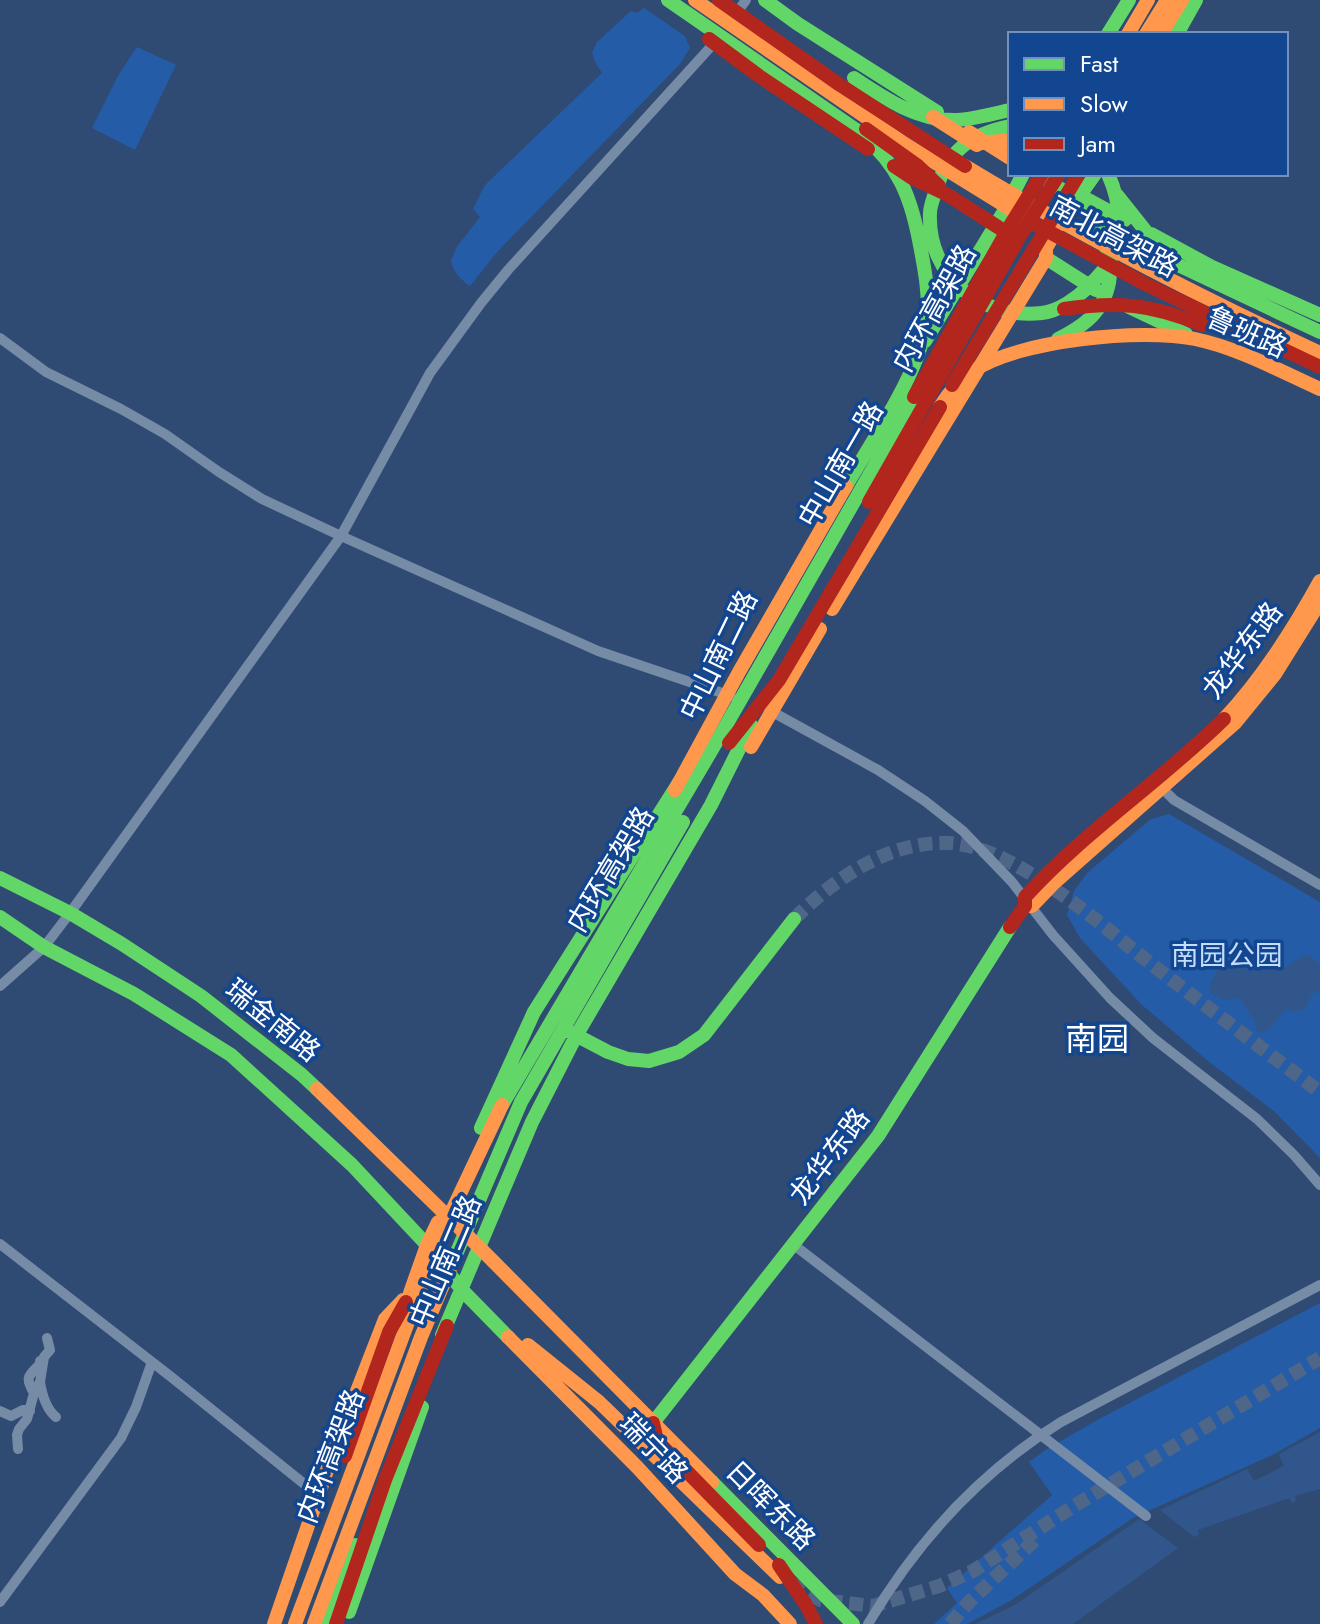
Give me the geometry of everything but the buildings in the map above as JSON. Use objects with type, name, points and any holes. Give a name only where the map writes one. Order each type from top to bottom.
[{"type":"main road","points":[[656,0],[759,76],[912,178],[948,195],[975,213],[999,219],[1019,212],[1046,210],[1070,196],[1093,176]]},
{"type":"main road","points":[[668,0],[857,132],[888,161],[929,232],[941,266],[951,281],[984,306],[1023,316],[1111,303],[1169,311],[1320,379]]},
{"type":"main road","points":[[683,0],[918,166],[948,195]]},
{"type":"main road","name":"南北高架路","points":[[695,0],[896,139],[990,198],[1109,265],[1239,331],[1320,367]]},
{"type":"main road","name":"南北高架路","points":[[719,0],[884,114],[1034,207],[1116,253],[1320,353]]},
{"type":"main road","points":[[739,0],[892,101],[925,116],[994,128],[1008,126]]},
{"type":"main road","points":[[753,0],[828,53],[975,144],[1008,160]]},
{"type":"main road","points":[[765,0],[1008,160]]},
{"type":"main road","points":[[773,0],[903,86],[925,112],[938,116],[963,116],[1008,108]]},
{"type":"main road","points":[[1108,32],[1128,0]]},
{"type":"main road","points":[[1122,32],[1141,0]]},
{"type":"main road","points":[[1129,32],[1148,0]]},
{"type":"main road","points":[[1147,32],[1167,0]]},
{"type":"main road","points":[[1160,32],[1179,0]]},
{"type":"main road","points":[[1178,32],[1196,0]]},
{"type":"main road","points":[[953,120],[1008,109]]},
{"type":"main road","points":[[622,901],[649,840],[707,730],[904,386],[920,352],[929,314],[929,208],[934,186],[956,152],[994,128]]},
{"type":"main road","points":[[975,144],[1008,140]]},
{"type":"main road","name":"中山南二路","points":[[296,1624],[427,1245],[534,1012],[733,696],[732,671],[855,457],[999,219],[1032,176]]},
{"type":"main road","name":"内环高架路","points":[[296,1624],[441,1234],[506,1096],[717,741],[864,485],[1008,229],[1033,176]]},
{"type":"main road","name":"中山南一路","points":[[733,696],[1008,234],[1033,176]]},
{"type":"main road","name":"鲁班路","points":[[1037,176],[1070,196],[1212,267],[1320,315]]},
{"type":"main road","points":[[1038,176],[1069,194],[1085,209],[1106,245],[1111,268],[1106,294],[1097,311],[1075,330],[1049,344]]},
{"type":"main road","name":"内环高架路","points":[[314,1624],[421,1337],[521,1102],[1020,236],[1058,176]]},
{"type":"main road","name":"中山南二路","points":[[324,1624],[532,1122],[576,1036],[711,805],[738,768],[766,709],[1046,258],[1046,248],[1078,176]]},
{"type":"main road","points":[[1049,311],[1069,303],[1086,291],[1108,264],[1119,222],[1111,180]]},
{"type":"main road","points":[[1111,180],[1160,249],[1176,264],[1320,332]]},
{"type":"main road","points":[[908,192],[927,283]]},
{"type":"main road","name":"中山南二路","points":[[766,709],[776,679],[1032,250],[1070,196]]},
{"type":"main road","name":"鲁班路","points":[[999,219],[1008,234],[1097,291],[1152,319],[1320,391]]},
{"type":"main road","points":[[958,318],[978,253]]},
{"type":"main road","points":[[976,344],[1021,300]]},
{"type":"main road","points":[[729,743],[779,680],[923,435],[957,385],[972,371],[994,360],[1049,344],[1152,334],[1195,339],[1250,357],[1320,391]]},
{"type":"main road","name":"龙华东路","points":[[1159,785],[1244,696],[1283,644],[1320,581]]},
{"type":"main road","name":"龙华东路","points":[[653,1423],[854,1169],[1047,874],[1216,742],[1252,703],[1291,650],[1320,602]]},
{"type":"main road","name":"瑞金南路","points":[[0,878],[70,913],[201,996],[302,1075],[479,1247]]},
{"type":"main road","name":"瑞金南路","points":[[0,917],[44,947],[134,994],[231,1055],[352,1165],[427,1245],[462,1290]]},
{"type":"main road","points":[[534,1012],[576,1036],[628,1059],[649,1061],[679,1052],[704,1035],[794,919]]},
{"type":"main road","name":"日晖东路","points":[[479,1247],[853,1624]]},
{"type":"main road","points":[[462,1290],[599,1402],[780,1577]]},
{"type":"main road","points":[[283,1624],[382,1350],[408,1298]]},
{"type":"main road","name":"中山南二路","points":[[274,1624],[318,1495],[385,1319],[408,1298]]},
{"type":"main road","name":"瑞宁路","points":[[481,1308],[638,1468],[735,1574],[763,1595],[790,1624]]},
{"type":"main road","points":[[336,1624],[385,1480],[447,1326]]},
{"type":"main road","points":[[345,1624],[415,1429],[447,1326]]},
{"type":"main road","name":"日晖东路","points":[[653,1423],[657,1441],[781,1568],[816,1624]]},
{"type":"main road","points":[[763,1595],[809,1624]]},
{"type":"street","points":[[0,986],[44,947],[70,913],[341,536],[430,373],[481,303],[714,43],[746,0]]},
{"type":"street","points":[[0,338],[46,372],[165,434],[262,499],[598,651],[766,709],[840,748],[925,801],[963,831],[1085,972],[1131,1020],[1257,1119],[1320,1185]]},
{"type":"street","points":[[1159,785],[1174,800],[1320,885]]},
{"type":"street","points":[[0,1244],[318,1495]]},
{"type":"street","points":[[794,1245],[1146,1516]]},
{"type":"street","points":[[868,1624],[915,1553],[957,1505],[1040,1435],[1320,1285]]},
{"type":"street","points":[[34,1393],[29,1373],[50,1350],[47,1338]]},
{"type":"street","points":[[18,1449],[17,1435],[30,1411],[40,1382],[44,1357]]},
{"type":"street","points":[[0,1602],[121,1438],[152,1362]]},
{"type":"street","points":[[40,1382],[47,1406],[56,1417]]},
{"type":"street","points":[[0,1411],[11,1416],[23,1410],[30,1411]]},
{"type":"green space","points":[[644,8],[685,36],[690,48],[680,64],[498,251],[470,286],[458,275],[451,261],[456,248],[480,217],[473,209],[485,185],[602,73],[592,53],[597,42],[631,11],[637,13]]},
{"type":"green space","points":[[137,47],[176,65],[135,150],[92,128],[119,74]]},
{"type":"green space","name":"南园公园","points":[[1169,814],[1320,902],[1320,1158],[1275,1112],[1141,1004],[1080,938],[1067,915],[1074,891],[1087,873],[1151,819]]},
{"type":"green space","points":[[1320,1303],[1320,1428],[1274,1454],[1133,1518],[1010,1601],[967,1624],[934,1624],[957,1603],[947,1588],[1052,1495],[1029,1462],[1099,1419]]},
{"type":"shaded area","points":[[1245,954],[1260,962],[1285,967],[1304,955],[1310,956],[1320,964],[1320,991],[1312,994],[1306,1008],[1296,1012],[1286,1009],[1269,1029],[1261,1033],[1238,998],[1224,1000],[1209,992],[1221,966],[1231,958]]},
{"type":"shaded area","points":[[1320,1432],[1320,1489],[1295,1496],[1296,1501],[1292,1503],[1289,1498],[1198,1530],[1199,1535],[1194,1537],[1160,1510],[1247,1469],[1254,1481],[1284,1466],[1279,1454]]},
{"type":"shaded area","points":[[1139,1519],[1178,1548],[1073,1624],[975,1624],[1015,1605]]},
{"type":"tunnel","points":[[794,919],[844,877],[883,856],[926,844],[974,847],[1001,858],[1057,891],[1320,1092]]},
{"type":"tunnel","points":[[791,1583],[820,1600],[873,1606],[939,1586],[973,1571],[1074,1506],[1320,1358]]},
{"type":"tunnel","points":[[950,1624],[1035,1540]]},
{"type":"traffic: fast","points":[[668,0],[862,134],[885,158],[907,195],[925,270],[928,300],[923,340],[882,427],[846,486]]},
{"type":"traffic: fast","points":[[765,0],[937,112]]},
{"type":"traffic: fast","points":[[1109,32],[1129,0]]},
{"type":"traffic: fast","points":[[1178,32],[1196,0]]},
{"type":"traffic: fast","points":[[854,78],[913,112],[939,119],[967,119],[1008,110]]},
{"type":"traffic: fast","points":[[1008,126],[983,134],[962,146],[941,176],[930,213],[931,236],[948,274],[979,301],[999,309],[1042,313],[1055,310],[1089,286],[1103,270],[1116,246],[1118,209],[1109,176]]},
{"type":"traffic: fast","points":[[925,341],[1022,176]]},
{"type":"traffic: fast","points":[[1073,205],[1094,176]]},
{"type":"traffic: fast","points":[[1044,179],[1070,195],[1092,219],[1106,248],[1109,264],[1109,280],[1097,310],[1084,323],[1058,339]]},
{"type":"traffic: fast","points":[[1079,195],[1125,220]]},
{"type":"traffic: fast","points":[[1117,195],[1160,249],[1176,264],[1320,332]]},
{"type":"traffic: fast","points":[[1151,234],[1212,267],[1320,315]]},
{"type":"traffic: fast","points":[[1046,258],[1096,290]]},
{"type":"traffic: fast","points":[[1129,307],[1186,334]]},
{"type":"traffic: fast","points":[[502,1105],[717,741],[914,397]]},
{"type":"traffic: fast","points":[[442,1335],[532,1122],[576,1036],[711,805],[751,725]]},
{"type":"traffic: fast","points":[[481,1128],[534,1012],[680,781]]},
{"type":"traffic: fast","points":[[454,1259],[521,1102],[683,822]]},
{"type":"traffic: fast","points":[[0,878],[70,913],[201,996],[317,1089]]},
{"type":"traffic: fast","points":[[0,917],[44,947],[134,994],[231,1055],[352,1165],[427,1245],[462,1290],[508,1337]]},
{"type":"traffic: fast","points":[[568,1031],[628,1059],[649,1061],[679,1052],[704,1035],[794,919]]},
{"type":"traffic: fast","points":[[653,1423],[878,1136],[1010,927]]},
{"type":"traffic: fast","points":[[349,1612],[422,1407]]},
{"type":"traffic: fast","points":[[712,1482],[853,1624]]},
{"type":"traffic: fast","points":[[324,1624],[355,1545]]},
{"type":"traffic: slow","points":[[695,0],[905,144],[1033,223]]},
{"type":"traffic: slow","points":[[1129,32],[1148,0]]},
{"type":"traffic: slow","points":[[1147,32],[1167,0]]},
{"type":"traffic: slow","points":[[1162,32],[1182,0]]},
{"type":"traffic: slow","points":[[933,117],[977,145]]},
{"type":"traffic: slow","points":[[969,132],[1008,157]]},
{"type":"traffic: slow","points":[[981,143],[1008,140]]},
{"type":"traffic: slow","points":[[965,166],[1140,264],[1320,353]]},
{"type":"traffic: slow","points":[[832,609],[1046,258],[1046,248],[1056,231]]},
{"type":"traffic: slow","points":[[940,407],[963,378],[993,360],[1049,344],[1113,336],[1172,336],[1211,343],[1320,389]]},
{"type":"traffic: slow","points":[[675,790],[846,486]]},
{"type":"traffic: slow","points":[[1224,719],[1276,653],[1320,581]]},
{"type":"traffic: slow","points":[[1025,906],[1032,906],[1235,723],[1275,674],[1320,602]]},
{"type":"traffic: slow","points":[[751,747],[820,629]]},
{"type":"traffic: slow","points":[[317,1089],[712,1482]]},
{"type":"traffic: slow","points":[[295,1624],[441,1234],[502,1105]]},
{"type":"traffic: slow","points":[[410,1293],[438,1222]]},
{"type":"traffic: slow","points":[[314,1624],[421,1337],[454,1259]]},
{"type":"traffic: slow","points":[[274,1624],[333,1453],[385,1319],[403,1300]]},
{"type":"traffic: slow","points":[[508,1337],[638,1468],[735,1574],[763,1595],[790,1624]]},
{"type":"traffic: slow","points":[[528,1345],[599,1402],[780,1577]]},
{"type":"traffic: jam","points":[[719,0],[840,85],[965,166]]},
{"type":"traffic: jam","points":[[709,39],[868,149]]},
{"type":"traffic: jam","points":[[866,129],[918,166],[939,186]]},
{"type":"traffic: jam","points":[[894,166],[948,195],[1001,229]]},
{"type":"traffic: jam","points":[[914,397],[1041,176]]},
{"type":"traffic: jam","points":[[869,502],[1020,236],[1058,176]]},
{"type":"traffic: jam","points":[[952,385],[1078,176]]},
{"type":"traffic: jam","points":[[1033,223],[1145,284],[1320,367]]},
{"type":"traffic: jam","points":[[1064,309],[1101,305],[1134,306],[1202,325]]},
{"type":"traffic: jam","points":[[729,743],[779,680],[940,407]]},
{"type":"traffic: jam","points":[[1010,927],[1025,906],[1025,897],[1048,873],[1224,719]]},
{"type":"traffic: jam","points":[[345,1456],[389,1332],[406,1302]]},
{"type":"traffic: jam","points":[[336,1624],[385,1480],[447,1326]]},
{"type":"traffic: jam","points":[[653,1423],[657,1441],[759,1545]]},
{"type":"traffic: jam","points":[[779,1565],[816,1624]]},
{"type":"district","name":"南园","points":[[1097,1039]]}]
